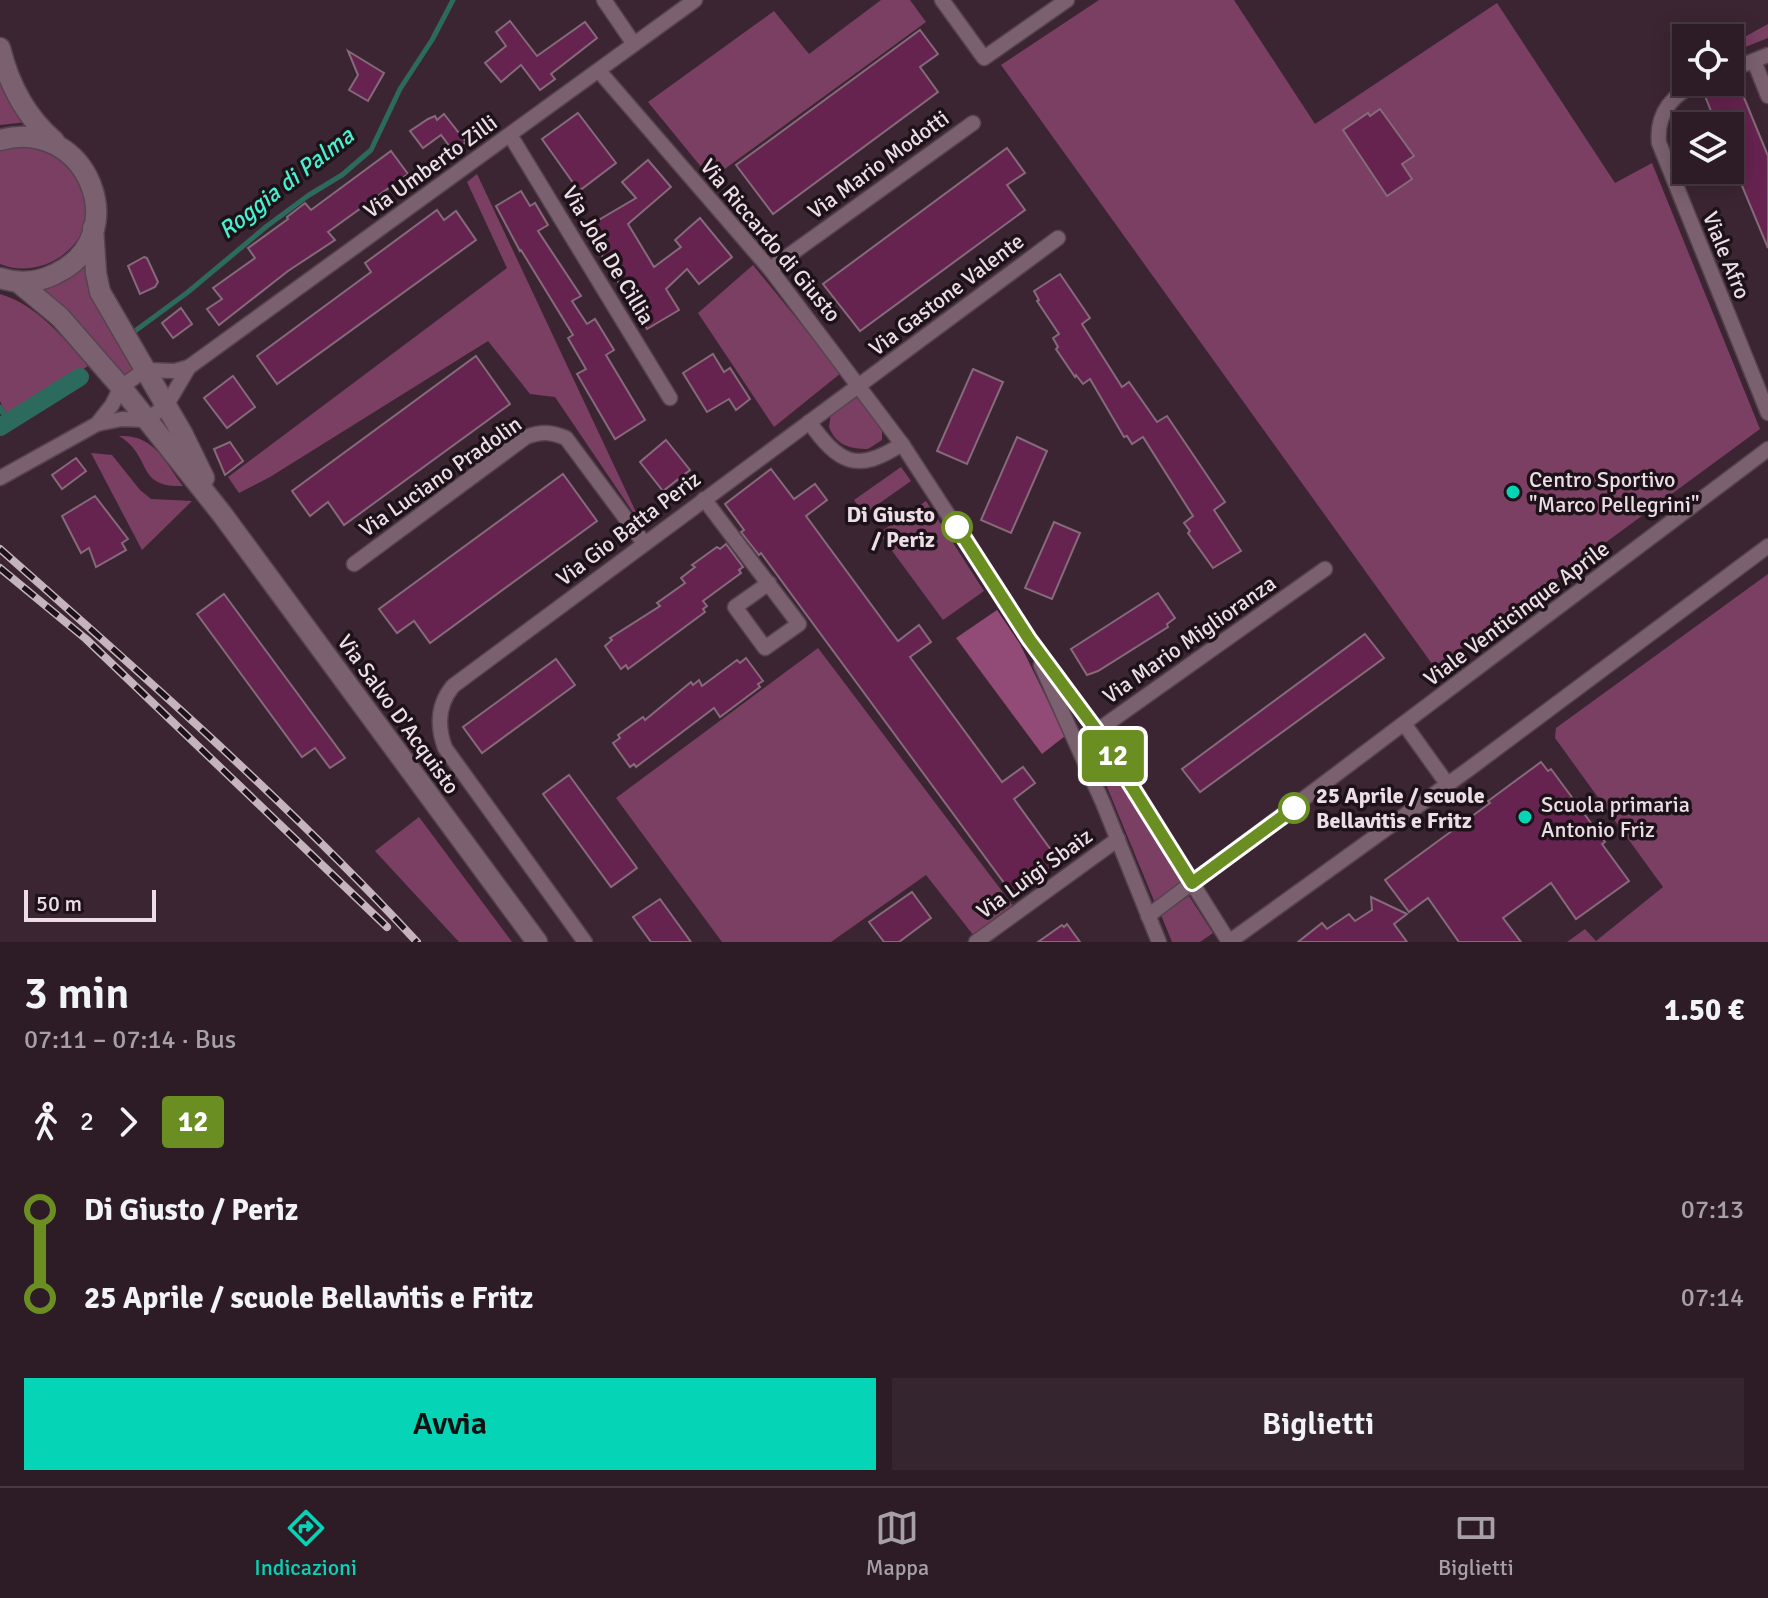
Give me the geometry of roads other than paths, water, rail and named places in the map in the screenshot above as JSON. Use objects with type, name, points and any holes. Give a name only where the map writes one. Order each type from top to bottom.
[{"type":"street","points":[[604,0],[634,44]]},
{"type":"street","name":"Via Umberto Zilli","points":[[166,406],[189,367],[695,0]]},
{"type":"street","points":[[942,0],[984,58],[1067,0]]},
{"type":"street","name":"Via Salvo D'Acquisto","points":[[0,48],[22,104],[38,126],[71,155],[88,176],[95,202],[93,228],[100,292],[166,406],[222,514]]},
{"type":"street","points":[[1761,58],[1768,96]]},
{"type":"street","name":"Via Riccardo di Giusto","points":[[599,71],[770,269],[860,385],[1029,639],[1097,731],[1229,942]]},
{"type":"street","name":"Viale Afro","points":[[1676,96],[1663,111],[1658,133],[1662,152],[1768,413]]},
{"type":"street","name":"Via Mario Modotti","points":[[770,269],[973,123]]},
{"type":"street","name":"Via Jole De Cillia","points":[[510,135],[670,398]]},
{"type":"street","points":[[0,140],[35,137],[60,146]]},
{"type":"street","points":[[9,280],[46,278],[71,264],[88,242],[93,228]]},
{"type":"street","name":"Via Gastone Valente","points":[[860,385],[1058,238]]},
{"type":"street","name":"Via Salvo D'Acquisto","points":[[9,280],[60,317],[121,387],[222,514],[537,942]]},
{"type":"street","points":[[97,424],[121,387],[145,370],[175,371],[189,367]]},
{"type":"street","name":"Via Gio Batta Periz","points":[[585,942],[450,756],[441,736],[440,718],[445,696],[453,686],[860,385]]},
{"type":"street","points":[[0,478],[97,424],[122,419],[146,420],[166,406]]},
{"type":"street","points":[[809,422],[834,454],[846,459],[873,459],[902,444]]},
{"type":"street","name":"Via Luciano Pradolin","points":[[354,564],[526,437],[538,432],[553,432],[566,438],[644,543]]},
{"type":"street","name":"Viale Venticinque Aprile","points":[[1192,883],[1768,449]]},
{"type":"street","points":[[704,499],[769,583],[799,624],[765,648],[735,607],[769,583]]},
{"type":"street","points":[[1229,942],[1448,785],[1768,546]]},
{"type":"street","name":"Via Mario Miglioranza","points":[[1077,745],[1325,569]]},
{"type":"street","name":"Via Riccardo di Giusto","points":[[1029,639],[1118,839],[1159,942]]},
{"type":"street","points":[[1405,725],[1448,785]]},
{"type":"street","name":"Via Luigi Sbaiz","points":[[976,942],[1118,839]]},
{"type":"street","points":[[1148,916],[1192,883]]},
{"type":"waterway","name":"Roggia di Palma","points":[[135,331],[188,292],[267,226],[342,175],[371,150],[400,89],[432,40],[453,0]]},
{"type":"waterway","name":"Roggia di Palma","points":[[0,427],[80,377]]},
{"type":"waterway","points":[[0,407],[7,422]]},
{"type":"railway","points":[[0,549],[266,789],[417,942]]},
{"type":"railway","points":[[0,568],[86,639],[387,927]]},
{"type":"place","name":"Centro Sportivo \"Marco Pellegrini\"","points":[[1513,492]]},
{"type":"place","name":"Di Giusto / Periz","points":[[957,527]]},
{"type":"place","name":"25 Aprile / scuole Bellavitis e Fritz","points":[[1294,808]]},
{"type":"place","name":"Scuola primaria Antonio Friz","points":[[1525,817]]}]
